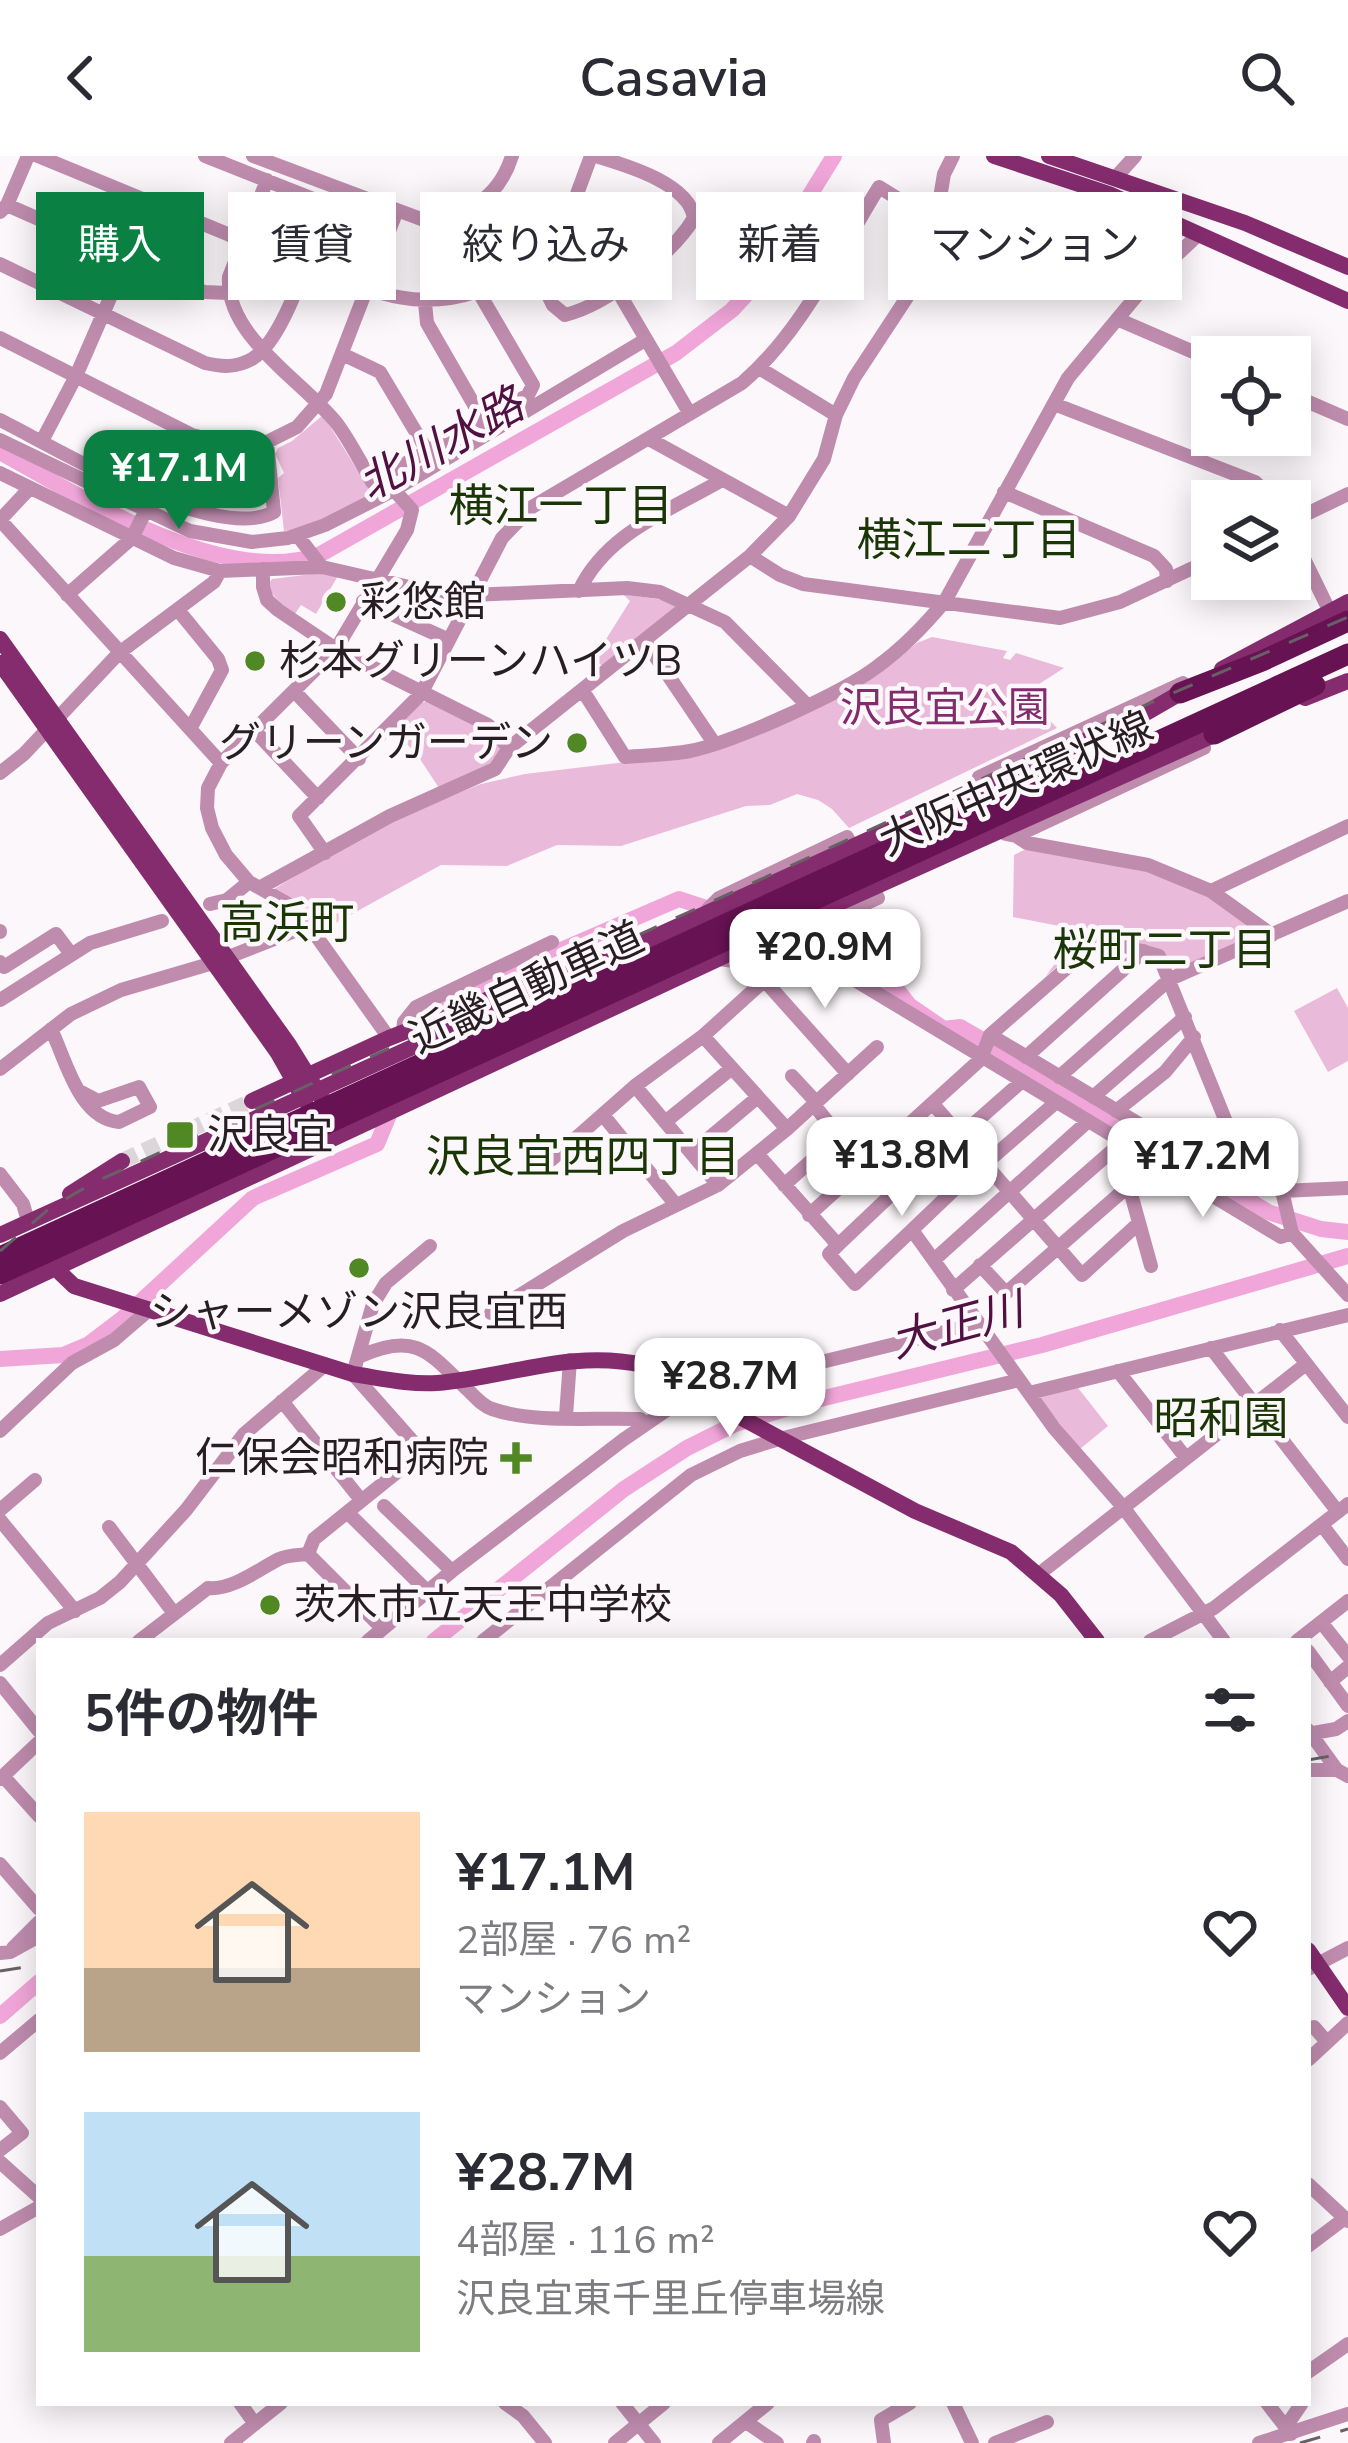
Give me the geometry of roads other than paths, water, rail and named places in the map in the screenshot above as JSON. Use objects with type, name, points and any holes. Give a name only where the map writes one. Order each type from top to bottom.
[{"type":"highway","points":[[1180,693],[1262,661],[1339,616]]},
{"type":"highway","name":"近畿自動車道","points":[[0,1257],[1348,638]]},
{"type":"highway","name":"近畿自動車道","points":[[0,1274],[1348,654]]},
{"type":"highway","points":[[1214,734],[1348,669]]},
{"type":"main road","points":[[994,156],[1109,194],[1348,302]]},
{"type":"main road","points":[[1048,156],[1245,223],[1348,267]]},
{"type":"main road","name":"大阪中央環状線","points":[[0,1234],[1144,714],[1236,661],[1339,616],[1348,602]]},
{"type":"main road","points":[[0,639],[52,723],[300,1077],[316,1120],[335,1140]]},
{"type":"main road","points":[[0,662],[52,723]]},
{"type":"main road","name":"大阪中央環状線","points":[[0,1294],[810,916],[1214,734],[1348,681]]},
{"type":"main road","points":[[252,1101],[396,1035],[678,925]]},
{"type":"main road","points":[[122,1161],[34,1219],[53,1270],[74,1286],[325,1365],[357,1365],[397,1381],[437,1383],[594,1357],[643,1365],[915,1511],[1011,1552],[1039,1574],[1093,1638]]},
{"type":"main road","points":[[1311,1961],[1348,2008]]},
{"type":"street","points":[[28,156],[4,208],[36,222]]},
{"type":"street","points":[[38,156],[228,235]]},
{"type":"street","points":[[205,156],[296,192]]},
{"type":"street","points":[[254,156],[344,192]]},
{"type":"street","points":[[396,213],[421,219],[467,211],[487,200],[500,185],[512,156]]},
{"type":"street","points":[[579,192],[593,156],[649,174],[694,210],[689,227],[672,246]]},
{"type":"street","points":[[210,904],[495,769],[509,748],[749,556],[789,516],[824,459],[836,415],[883,329],[921,276],[931,250],[944,173],[953,156]]},
{"type":"street","points":[[1116,178],[1135,156]]},
{"type":"street","points":[[262,192],[267,180]]},
{"type":"street","points":[[326,853],[299,816],[421,694],[502,538],[532,507],[690,415],[759,368],[794,323],[879,187],[888,193]]},
{"type":"street","points":[[583,691],[625,757],[692,751],[806,704],[874,669],[918,633],[945,601],[1085,354],[1149,281],[1198,235]]},
{"type":"street","points":[[0,264],[223,367],[238,366],[264,350],[289,300]]},
{"type":"street","points":[[231,300],[237,317],[264,350],[337,423],[372,482],[484,422],[528,395],[532,385],[478,291],[425,303],[396,296]]},
{"type":"street","points":[[204,292],[228,293]]},
{"type":"street","points":[[42,441],[108,300]]},
{"type":"street","points":[[0,338],[216,444],[237,446],[267,442],[297,427],[319,406],[364,300]]},
{"type":"street","points":[[550,300],[566,315],[594,300]]},
{"type":"street","points":[[623,300],[690,415]]},
{"type":"street","points":[[425,303],[427,323],[484,422]]},
{"type":"street","points":[[1117,319],[1191,351]]},
{"type":"street","points":[[0,440],[145,512],[220,538],[252,542],[297,535],[404,500],[645,340]]},
{"type":"street","points":[[342,354],[380,372],[429,454]]},
{"type":"street","points":[[759,368],[836,415]]},
{"type":"street","points":[[1311,403],[1348,419]]},
{"type":"street","points":[[1054,404],[1250,480]]},
{"type":"street","points":[[0,420],[140,490],[233,520],[274,512],[267,442]]},
{"type":"street","points":[[650,439],[789,516]]},
{"type":"street","points":[[0,473],[174,558],[220,571],[322,567],[436,592],[473,595],[627,588],[659,592],[690,603],[739,634],[806,704]]},
{"type":"street","points":[[579,591],[600,554],[722,480]]},
{"type":"street","points":[[30,488],[0,520],[220,763]]},
{"type":"street","points":[[1004,492],[1154,556],[1166,569],[1167,580]]},
{"type":"street","points":[[1311,514],[1348,494]]},
{"type":"street","points":[[404,500],[407,530],[336,649],[220,763],[208,788],[212,828],[226,855],[255,884],[297,909],[396,1035],[416,1007],[552,942]]},
{"type":"street","points":[[67,595],[132,538],[145,512]]},
{"type":"street","points":[[297,535],[322,567]]},
{"type":"street","points":[[749,556],[803,584],[1060,618],[1120,602],[1191,569]]},
{"type":"street","points":[[1311,565],[1339,616]]},
{"type":"street","points":[[263,569],[267,600],[336,649],[488,724],[509,748]]},
{"type":"street","points":[[0,773],[24,754],[119,653],[214,581],[220,571]]},
{"type":"street","points":[[418,626],[436,592]]},
{"type":"street","points":[[363,601],[449,640]]},
{"type":"street","points":[[178,610],[222,670],[190,729]]},
{"type":"street","points":[[644,641],[714,743]]},
{"type":"street","points":[[1236,661],[979,777],[1006,834],[1027,843],[1148,865],[1211,890],[1272,935]]},
{"type":"street","points":[[294,692],[359,759]]},
{"type":"street","points":[[1016,836],[1182,759],[1266,714]]},
{"type":"street","points":[[254,730],[318,798]]},
{"type":"street","points":[[1211,890],[1348,826]]},
{"type":"street","points":[[701,917],[719,898],[847,837],[878,898],[740,962],[720,959]]},
{"type":"street","points":[[1059,1077],[1170,979],[1348,902]]},
{"type":"street","points":[[0,1000],[90,943],[162,921]]},
{"type":"street","points":[[0,1069],[71,1014],[121,990],[220,960],[310,925]]},
{"type":"street","points":[[0,962],[4,967],[56,934],[71,954]]},
{"type":"street","points":[[809,1215],[981,1059],[990,1035],[1100,939],[1159,956],[1252,1186]]},
{"type":"street","points":[[1026,1058],[1144,951]]},
{"type":"street","points":[[550,1160],[635,1086],[703,1036],[788,958],[801,954],[815,956],[1281,1238],[1297,1238]]},
{"type":"street","points":[[764,980],[848,1075]]},
{"type":"street","points":[[1093,1097],[1185,1017]]},
{"type":"street","points":[[51,1029],[81,1092],[93,1112],[119,1122],[150,1106],[139,1087],[98,1101],[81,1092]]},
{"type":"street","points":[[990,1035],[1228,1177],[1283,1195],[1348,1188]]},
{"type":"street","points":[[703,1036],[787,1129]]},
{"type":"street","points":[[1116,1111],[1165,1072],[1194,1037]]},
{"type":"street","points":[[491,1313],[623,1232],[718,1185],[759,1156],[877,1047]]},
{"type":"street","points":[[665,1122],[732,1069]]},
{"type":"street","points":[[784,1185],[839,1136],[792,1076]]},
{"type":"street","points":[[961,1135],[1020,1083]]},
{"type":"street","points":[[635,1086],[718,1185]]},
{"type":"street","points":[[692,1153],[758,1097]]},
{"type":"street","points":[[933,1104],[1082,1275],[1139,1223]]},
{"type":"street","points":[[986,1163],[1054,1104]]},
{"type":"street","points":[[603,1115],[676,1205]]},
{"type":"street","points":[[935,1259],[1086,1123]]},
{"type":"street","points":[[905,1128],[932,1156],[958,1186],[855,1284],[829,1254],[932,1156]]},
{"type":"street","points":[[952,1290],[1121,1143]]},
{"type":"street","points":[[759,1156],[838,1245]]},
{"type":"street","points":[[1147,1159],[1130,1190],[1151,1266]]},
{"type":"street","points":[[0,1174],[34,1219]]},
{"type":"street","points":[[980,1265],[1006,1293],[1124,1190],[1130,1190]]},
{"type":"street","points":[[1283,1195],[1297,1238],[1348,1295]]},
{"type":"street","points":[[912,1230],[1018,1379],[1222,1638]]},
{"type":"street","points":[[357,1365],[373,1304],[386,1283],[430,1246]]},
{"type":"street","points":[[0,1431],[72,1363],[114,1340],[140,1307]]},
{"type":"street","points":[[1029,1393],[1348,1315]]},
{"type":"street","points":[[371,1638],[452,1570],[690,1394],[979,1326]]},
{"type":"street","points":[[1280,1330],[1348,1417]]},
{"type":"street","points":[[357,1365],[397,1344],[414,1345],[432,1354],[488,1408],[521,1415],[640,1419],[646,1424]]},
{"type":"street","points":[[1156,1638],[1205,1611],[1343,1508],[1211,1348]]},
{"type":"street","points":[[566,1416],[570,1360]]},
{"type":"street","points":[[1039,1574],[1306,1364]]},
{"type":"street","points":[[0,1665],[48,1623],[100,1598],[139,1565],[244,1434],[325,1365]]},
{"type":"street","points":[[308,1554],[314,1539],[422,1452],[357,1365]]},
{"type":"street","points":[[1118,1371],[1186,1458]]},
{"type":"street","points":[[487,1638],[691,1475],[740,1451],[1018,1379]]},
{"type":"street","points":[[282,1401],[361,1500]]},
{"type":"street","points":[[0,1510],[35,1480]]},
{"type":"street","points":[[384,1506],[452,1570]]},
{"type":"street","points":[[348,1513],[427,1592]]},
{"type":"street","points":[[0,1520],[75,1611]]},
{"type":"street","points":[[1322,1525],[1348,1559]]},
{"type":"street","points":[[109,1527],[173,1612]]},
{"type":"street","points":[[143,1638],[208,1588],[267,1570],[280,1559],[308,1554]]},
{"type":"street","points":[[308,1554],[382,1628]]},
{"type":"street","points":[[1306,1638],[1348,1601]]},
{"type":"street","points":[[1322,1622],[1348,1656]]},
{"type":"street","points":[[1311,1656],[1348,1706]]},
{"type":"street","points":[[1330,1682],[1348,1667]]},
{"type":"street","points":[[0,1683],[36,1727]]},
{"type":"street","points":[[1311,1733],[1336,1729],[1348,1721]]},
{"type":"street","points":[[1311,1735],[1342,1773]]},
{"type":"street","points":[[36,1745],[2,1777],[36,1813]]},
{"type":"street","points":[[1311,1770],[1342,1773]]},
{"type":"street","points":[[0,1864],[36,1906]]},
{"type":"street","points":[[5,1952],[36,1925]]},
{"type":"street","points":[[5,1952],[36,1937]]},
{"type":"street","points":[[1311,1961],[1348,1948]]},
{"type":"street","points":[[0,2053],[36,2023]]},
{"type":"street","points":[[1312,2063],[1348,2023]]},
{"type":"street","points":[[1314,2027],[1328,2042]]},
{"type":"street","points":[[0,2107],[22,2133],[0,2150]]},
{"type":"street","points":[[0,2162],[36,2194]]},
{"type":"street","points":[[1311,2188],[1346,2220],[1311,2244]]},
{"type":"street","points":[[0,2230],[36,2209]]},
{"type":"street","points":[[1311,2370],[1348,2344]]},
{"type":"street","points":[[242,2406],[255,2423]]},
{"type":"street","points":[[231,2443],[277,2406]]},
{"type":"street","points":[[509,2406],[545,2443]]},
{"type":"street","points":[[523,2416],[535,2406]]},
{"type":"street","points":[[625,2406],[654,2443]]},
{"type":"street","points":[[615,2443],[660,2406]]},
{"type":"street","points":[[884,2443],[881,2420],[905,2406]]},
{"type":"street","points":[[955,2406],[972,2443]]},
{"type":"street","points":[[1269,2406],[1288,2429]]},
{"type":"street","points":[[1288,2429],[1300,2406]]},
{"type":"street","points":[[719,2443],[756,2410],[777,2443]]},
{"type":"street","points":[[1259,2443],[1288,2429],[1348,2414]]},
{"type":"street","points":[[995,2443],[1047,2422]]},
{"type":"waterway","name":"北川水路","points":[[0,452],[112,514],[198,549],[281,562],[319,555],[676,353],[732,310],[753,287],[834,156]]},
{"type":"waterway","points":[[425,1029],[436,1004],[679,899],[719,912]]},
{"type":"waterway","points":[[784,932],[810,941],[899,992],[909,1005],[944,1029],[960,1027],[1268,1212],[1321,1229],[1348,1232]]},
{"type":"waterway","points":[[0,1359],[63,1355],[89,1344],[253,1198],[377,1144],[394,1103]]},
{"type":"waterway","name":"大正川","points":[[438,1638],[624,1489],[735,1424],[1042,1345],[1348,1256]]},
{"type":"waterway","name":"大正川","points":[[0,2016],[36,1985]]},
{"type":"tunnel","points":[[122,1161],[252,1101]]},
{"type":"railway","points":[[0,1251],[50,1208],[93,1183],[1348,617]]},
{"type":"railway","points":[[1311,1759],[1348,1753]]},
{"type":"railway","points":[[0,1971],[36,1965]]},
{"type":"railway","points":[[1300,2443],[1348,2429]]},
{"type":"place","name":"彩悠館","points":[[336,602]]},
{"type":"place","name":"杉本グリーンハイツB","points":[[255,661]]},
{"type":"place","name":"グリーンガーデン","points":[[577,743]]},
{"type":"place","name":"沢良宜","points":[[180,1135]]},
{"type":"place","name":"シャーメゾン沢良宜西","points":[[359,1268]]},
{"type":"place","name":"仁保会昭和病院","points":[[516,1458]]},
{"type":"place","name":"茨木市立天王中学校","points":[[270,1605]]},
{"type":"district","name":"横江一丁目","points":[[561,506]]},
{"type":"district","name":"横江二丁目","points":[[969,540]]},
{"type":"district","name":"高浜町","points":[[287,923]]},
{"type":"district","name":"桜町二丁目","points":[[1165,950]]},
{"type":"district","name":"沢良宜西四丁目","points":[[583,1157]]},
{"type":"district","name":"昭和園","points":[[1221,1419]]},
{"type":"park label","name":"沢良宜公園","points":[[945,708]]}]
